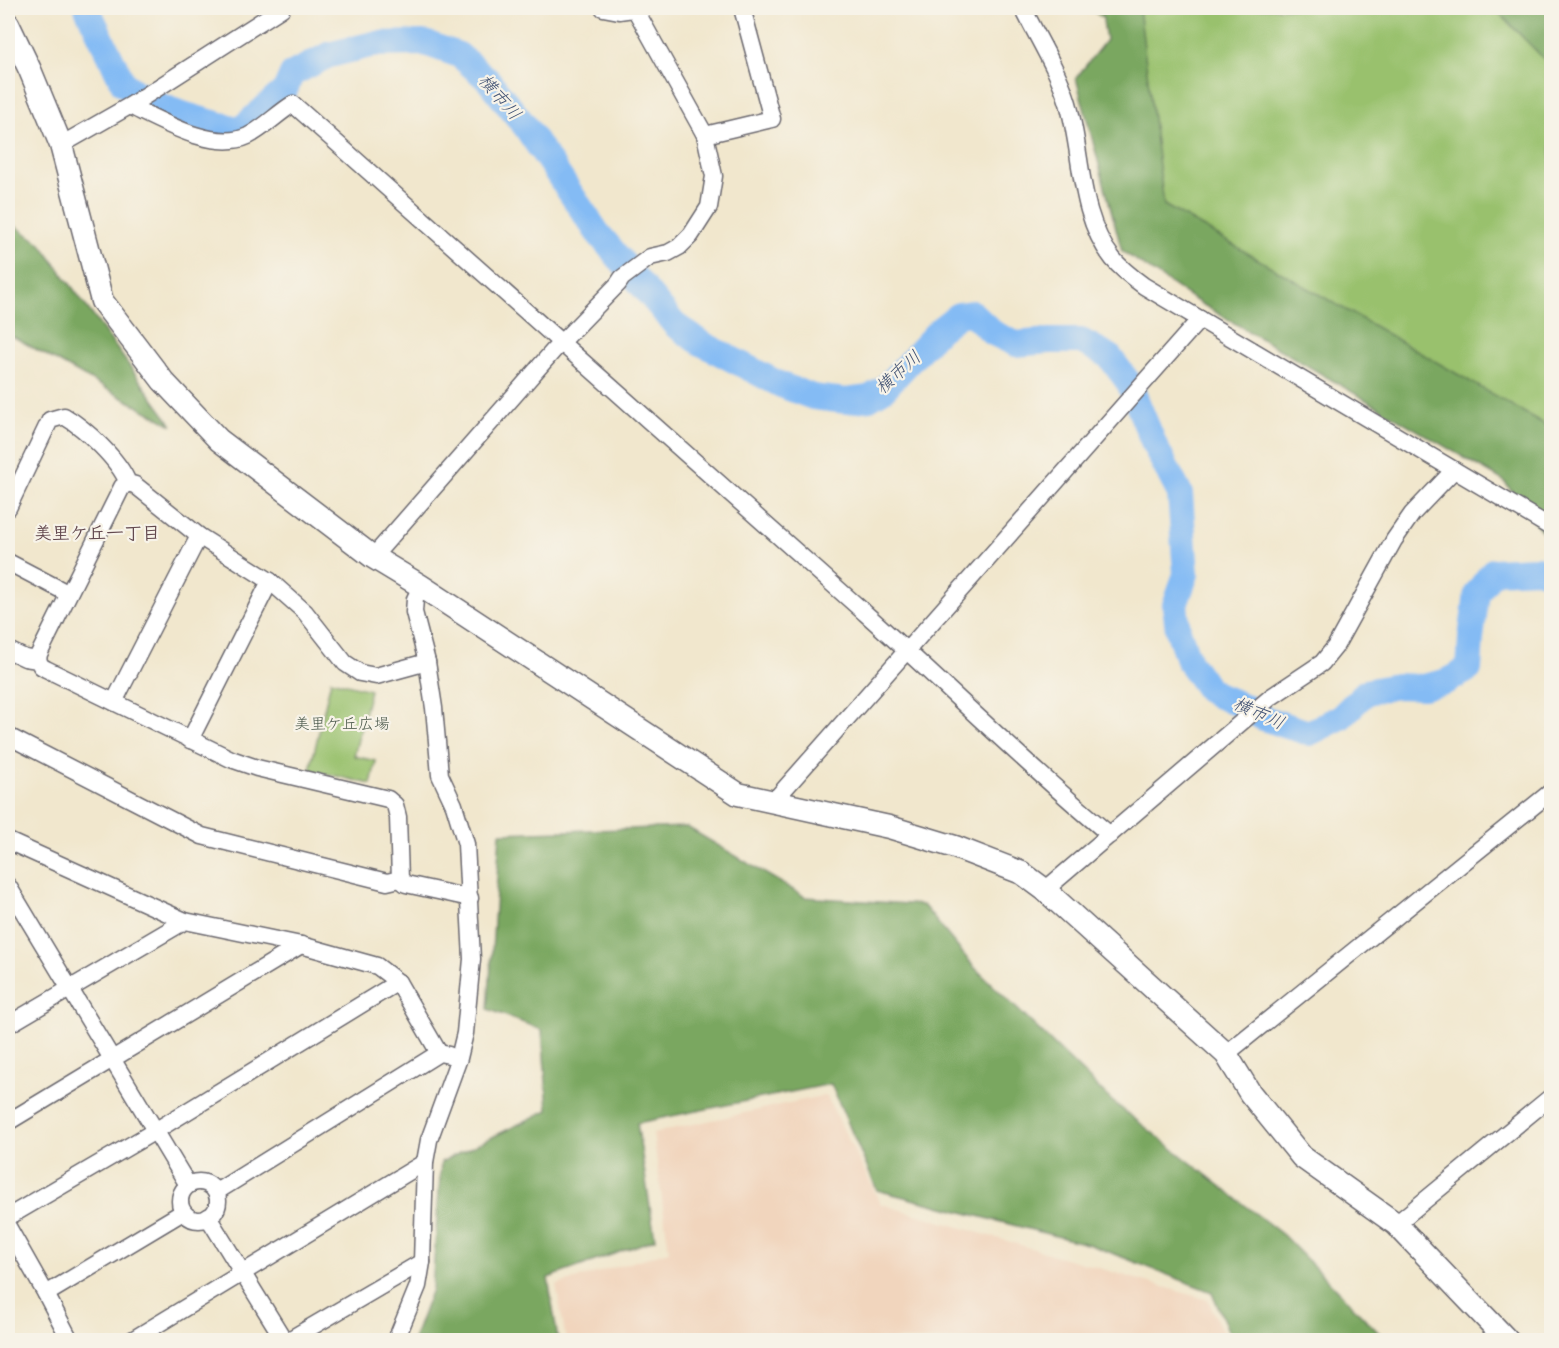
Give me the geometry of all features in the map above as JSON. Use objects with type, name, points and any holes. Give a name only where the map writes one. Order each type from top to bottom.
[{"type":"street","points":[[61,145],[130,106],[282,8]]},
{"type":"street","points":[[373,556],[622,278],[650,257],[668,253],[679,247],[691,235],[709,207],[714,176],[705,135],[637,8],[619,11],[603,8]]},
{"type":"street","points":[[705,135],[772,119],[742,8]]},
{"type":"street","points":[[1023,8],[1067,100],[1074,127],[1088,212],[1100,239],[1113,259],[1127,273],[1144,286],[1551,528]]},
{"type":"street","points":[[8,24],[61,145],[102,301],[163,381],[219,440],[373,556],[738,794],[889,827],[955,847],[1022,873],[1045,890],[1226,1054],[1250,1093],[1302,1157],[1396,1224],[1507,1341]]},
{"type":"street","points":[[130,106],[177,128],[220,141],[236,140],[249,135],[293,104],[563,342],[906,650],[1059,792],[1110,835]]},
{"type":"street","points":[[772,803],[1200,319]]},
{"type":"street","points":[[8,508],[50,420],[64,416],[77,424],[123,470],[128,483]]},
{"type":"street","points":[[1045,890],[1271,697],[1322,663],[1335,647],[1406,522],[1454,470]]},
{"type":"street","points":[[427,662],[376,676],[360,673],[345,663],[305,612],[270,581],[199,536],[135,485],[128,483],[122,487],[68,593],[38,660],[46,669],[231,759],[257,768],[388,799],[395,806],[398,817],[400,879],[406,884],[470,898]]},
{"type":"street","points":[[114,702],[199,536]]},
{"type":"street","points":[[8,562],[68,593]]},
{"type":"street","points":[[190,740],[270,581]]},
{"type":"street","points":[[396,1341],[418,1286],[422,1262],[425,1162],[429,1140],[459,1058],[465,1033],[472,958],[466,844],[454,805],[440,775],[427,662],[414,612],[415,599],[422,586]]},
{"type":"street","points":[[8,650],[25,658],[38,660]]},
{"type":"street","points":[[8,736],[202,836],[387,882],[400,879]]},
{"type":"street","points":[[1226,1054],[1551,791]]},
{"type":"street","points":[[8,841],[185,921],[301,945],[377,966],[398,982],[439,1053],[459,1058]]},
{"type":"street","points":[[8,886],[188,1185]]},
{"type":"street","points":[[8,1025],[185,921]]},
{"type":"street","points":[[8,1122],[301,945]]},
{"type":"street","points":[[8,1217],[155,1131],[398,982]]},
{"type":"street","points":[[216,1192],[439,1053]]},
{"type":"street","points":[[1396,1224],[1551,1096]]},
{"type":"street","points":[[132,1341],[425,1162]]},
{"type":"street","points":[[194,1182],[206,1183],[216,1192],[218,1203],[213,1214],[193,1219],[183,1212],[181,1195],[188,1185],[194,1182]]},
{"type":"street","points":[[46,1294],[183,1212]]},
{"type":"street","points":[[208,1217],[286,1341],[422,1262]]},
{"type":"street","points":[[8,1227],[70,1341]]},
{"type":"shaded area","points":[[826,1095],[881,1204],[1208,1300],[1226,1340],[566,1340],[556,1285],[669,1251],[653,1133]]},
{"type":"green space","points":[[1089,8],[1551,8],[1551,445],[1152,213],[1130,39]]},
{"type":"green space","points":[[1101,8],[1139,8],[1164,205],[1551,428],[1551,544],[1504,481],[1195,300],[1122,251],[1076,78],[1106,40]]},
{"type":"green space","points":[[1494,8],[1551,8],[1551,66]]},
{"type":"green space","points":[[8,221],[41,244],[173,426],[14,337],[8,337]]},
{"type":"green space","name":"美里ケ丘広場","points":[[331,680],[370,690],[354,756],[376,761],[371,784],[310,770]]},
{"type":"green space","points":[[687,827],[805,897],[923,905],[974,967],[1112,1101],[1283,1235],[1386,1340],[1232,1340],[1212,1292],[1091,1245],[877,1190],[831,1084],[637,1123],[655,1239],[548,1278],[558,1340],[413,1340],[432,1289],[441,1162],[548,1110],[542,1030],[488,1009],[500,833]]},
{"type":"waterway","name":"横市川","points":[[87,8],[123,83],[164,107],[240,130],[285,90],[292,74],[329,55],[374,44],[425,43],[459,55],[488,80],[525,126],[597,232],[675,325],[701,343],[781,385],[813,397],[846,401],[869,398],[884,389],[939,330],[958,315],[972,313],[993,333],[1016,344],[1081,341],[1109,356],[1129,383],[1155,446],[1180,494],[1186,574],[1175,605],[1178,630],[1189,662],[1208,689],[1263,718],[1309,733],[1341,717],[1366,692],[1396,686],[1423,687],[1445,682],[1469,669],[1477,593],[1493,571],[1537,569],[1552,574]]},
{"type":"district","name":"美里ケ丘一丁目","points":[[97,533]]}]
